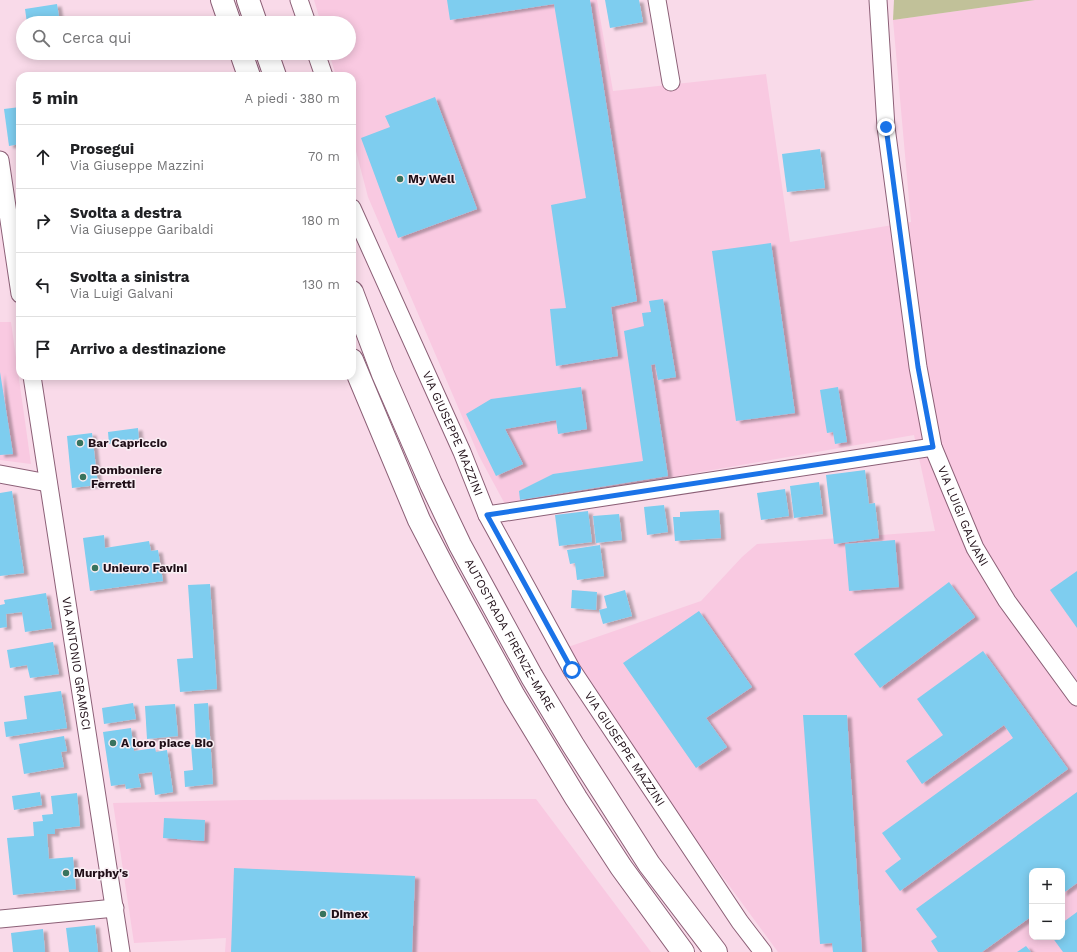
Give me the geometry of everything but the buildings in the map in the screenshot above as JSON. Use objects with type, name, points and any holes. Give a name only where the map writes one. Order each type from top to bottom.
[{"type":"highway","points":[[222,0],[228,16]]},
{"type":"highway","points":[[248,0],[254,16]]},
{"type":"highway","points":[[243,60],[248,72]]},
{"type":"highway","points":[[269,60],[274,72]]},
{"type":"highway","name":"AUTOSTRADA FIRENZE-MARE","points":[[356,303],[383,374],[431,484],[460,545],[532,678],[649,864],[716,952]]},
{"type":"highway","name":"AUTOSTRADA FIRENZE-MARE","points":[[356,370],[419,520],[514,696],[576,798],[621,867],[683,952]]},
{"type":"street","points":[[299,0],[305,16]]},
{"type":"street","points":[[657,0],[672,82]]},
{"type":"street","name":"VIA LUIGI GALVANI","points":[[878,0],[886,127],[918,367],[933,447],[975,548],[1006,601],[1077,697]]},
{"type":"street","points":[[318,60],[323,72]]},
{"type":"street","points":[[0,160],[7,251],[16,281]]},
{"type":"street","name":"VIA GIUSEPPE MAZZINI","points":[[356,217],[462,452],[487,515],[572,670],[740,922],[763,952]]},
{"type":"street","name":"VIA ANTONIO GRAMSCI","points":[[33,380],[121,952]]},
{"type":"street","points":[[487,515],[933,447]]},
{"type":"street","points":[[0,474],[48,483]]},
{"type":"street","points":[[0,919],[115,908]]},
{"type":"shaded area","points":[[314,0],[597,0],[613,91],[766,74],[790,242],[911,222],[893,20],[1035,0],[1077,0],[1077,952],[778,952],[650,778],[568,647],[701,601],[742,557],[757,544],[935,531],[914,435],[506,506],[479,456],[368,197],[356,151],[356,72],[335,72],[331,60],[356,60],[356,16],[319,16]]},
{"type":"shaded area","points":[[0,322],[11,322],[16,358],[16,380],[19,380],[31,464],[0,460]]},
{"type":"shaded area","points":[[536,799],[651,952],[225,952],[226,938],[134,943],[113,803],[244,800]]},
{"type":"green space","points":[[894,0],[1035,0],[893,20]]},
{"type":"place","name":"My Well","points":[[400,179]]},
{"type":"place","name":"Bar Capriccio","points":[[80,443]]},
{"type":"place","name":"Bomboniere Ferretti","points":[[83,477]]},
{"type":"place","name":"Unieuro Favini","points":[[95,568]]},
{"type":"place","name":"A loro piace Bio","points":[[113,743]]},
{"type":"place","name":"Murphy's","points":[[66,873]]},
{"type":"place","name":"Dimex","points":[[323,914]]},
{"type":"route","points":[[572,670],[487,515],[933,447],[918,367],[886,127]]}]
